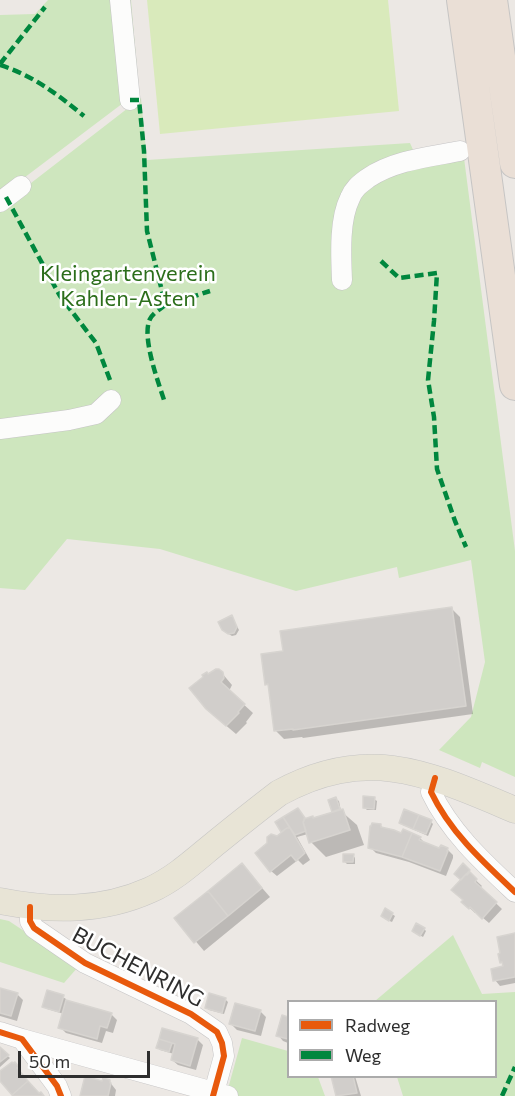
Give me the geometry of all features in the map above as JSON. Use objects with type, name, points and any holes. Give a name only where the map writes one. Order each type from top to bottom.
[{"type":"highway","points":[[462,0],[515,386]]},
{"type":"highway","points":[[492,0],[515,163]]},
{"type":"main road","points":[[0,901],[30,907],[72,909],[124,899],[150,890],[172,877],[279,793],[325,773],[357,767],[410,771],[435,778],[515,810]]},
{"type":"street","points":[[120,0],[130,100]]},
{"type":"street","points":[[342,280],[343,225],[350,196],[357,186],[381,170],[401,162],[460,151]]},
{"type":"street","points":[[0,429],[96,414],[111,400]]},
{"type":"street","points":[[435,778],[431,792],[437,805],[473,853],[515,892]]},
{"type":"street","name":"BUCHENRING","points":[[0,1032],[218,1095],[224,1056],[222,1043],[216,1032],[191,1014],[85,963],[34,928],[30,921],[30,907]]},
{"type":"street","points":[[22,1039],[57,1086],[61,1096]]},
{"type":"green space","points":[[48,0],[131,0],[139,91],[0,196],[0,15],[35,14]]},
{"type":"green space","points":[[147,0],[388,0],[399,111],[160,134]]},
{"type":"green space","name":"Kleingartenverein Kahlen-Asten","points":[[141,98],[147,160],[410,143],[419,163],[464,158],[515,551],[515,777],[482,762],[480,768],[439,750],[471,717],[485,662],[471,560],[399,578],[397,567],[296,591],[160,549],[67,539],[25,590],[0,588],[0,207]]},
{"type":"green space","points":[[0,919],[9,921],[78,967],[64,983],[0,962]]},
{"type":"green space","points":[[453,935],[482,994],[515,992],[515,1096],[403,1096],[397,1078],[497,1078],[497,1000],[376,1000]]},
{"type":"green space","points":[[242,1038],[287,1051],[287,1078],[318,1078],[325,1096],[226,1096]]},
{"type":"building","points":[[452,607],[466,706],[274,731],[268,684],[265,685],[261,654],[283,651],[280,631]]},
{"type":"building","points":[[232,615],[237,627],[234,633],[228,634],[222,630],[218,622]]},
{"type":"building","points":[[216,669],[223,672],[224,678],[221,682],[245,704],[226,726],[206,709],[189,688],[203,677],[202,675]]},
{"type":"building","points":[[363,796],[375,797],[374,809],[363,808]]},
{"type":"building","points":[[336,797],[340,809],[332,812],[328,800]]},
{"type":"building","points":[[298,808],[305,818],[303,822],[306,831],[295,835],[283,817]]},
{"type":"building","points":[[343,809],[350,830],[309,843],[304,819]]},
{"type":"building","points":[[404,809],[419,815],[413,829],[399,823]]},
{"type":"building","points":[[419,815],[432,820],[426,834],[413,829]]},
{"type":"building","points":[[283,817],[290,828],[281,832],[275,822]]},
{"type":"building","points":[[372,823],[381,824],[381,827],[401,833],[403,829],[412,833],[402,857],[368,848]]},
{"type":"building","points":[[290,828],[305,853],[296,861],[291,855],[270,872],[255,853],[267,843],[267,837],[271,834],[277,836]]},
{"type":"building","points":[[412,833],[421,837],[419,840],[439,848],[441,845],[448,848],[440,871],[402,857]]},
{"type":"building","points":[[343,854],[354,854],[353,862],[343,862]]},
{"type":"building","points":[[242,863],[262,888],[228,916],[208,891]]},
{"type":"building","points":[[463,863],[470,870],[461,880],[454,874]]},
{"type":"building","points":[[470,872],[477,879],[475,882],[497,902],[482,919],[461,902],[463,900],[451,890]]},
{"type":"building","points":[[208,891],[228,916],[194,943],[174,918]]},
{"type":"building","points":[[385,908],[393,913],[389,921],[381,916]]},
{"type":"building","points":[[416,923],[425,928],[420,936],[412,931]]},
{"type":"building","points":[[515,933],[515,977],[493,981],[491,969],[503,966],[498,954],[500,953],[497,937]]},
{"type":"building","points":[[0,988],[18,993],[11,1016],[0,1013]]},
{"type":"building","points":[[47,990],[64,995],[59,1012],[42,1007]]},
{"type":"building","points":[[209,993],[226,998],[222,1013],[205,1008]]},
{"type":"building","points":[[66,1000],[112,1013],[107,1028],[100,1026],[97,1039],[58,1028]]},
{"type":"building","points":[[235,1003],[261,1010],[255,1031],[229,1024]]},
{"type":"building","points":[[282,1015],[287,1017],[287,1039],[276,1036]]},
{"type":"building","points":[[162,1028],[198,1038],[190,1066],[171,1060],[175,1044],[159,1039]]},
{"type":"building","points":[[159,1039],[172,1043],[169,1052],[156,1048]]},
{"type":"building","points":[[0,1047],[9,1055],[0,1062]]},
{"type":"building","points":[[15,1062],[28,1081],[12,1095],[0,1081],[0,1071]]},
{"type":"building","points":[[85,1076],[102,1081],[103,1078],[110,1080],[108,1096],[80,1096]]},
{"type":"building","points":[[332,1078],[353,1078],[357,1093],[336,1096]]},
{"type":"building","points":[[28,1081],[39,1093],[41,1092],[44,1096],[12,1095]]},
{"type":"marked path","points":[[0,64],[45,7]]},
{"type":"marked path","points":[[0,65],[45,86],[84,116]]},
{"type":"marked path","points":[[130,100],[139,100],[144,151],[147,231],[164,299],[164,306],[150,319],[148,337],[152,361],[165,403]]},
{"type":"marked path","points":[[6,197],[60,296],[96,343],[110,380]]},
{"type":"marked path","points":[[381,261],[399,278],[437,273],[428,380],[434,417],[437,469],[466,547]]},
{"type":"marked path","points":[[164,306],[210,291]]},
{"type":"marked path","points":[[502,1096],[515,1067]]},
{"type":"cycle path","points":[[435,778],[431,792],[457,833],[479,858],[515,892]]},
{"type":"cycle path","points":[[30,907],[30,921],[34,928],[85,963],[191,1014],[217,1032],[224,1056],[213,1096]]},
{"type":"cycle path","points":[[0,1032],[22,1039],[57,1086],[61,1096]]}]
